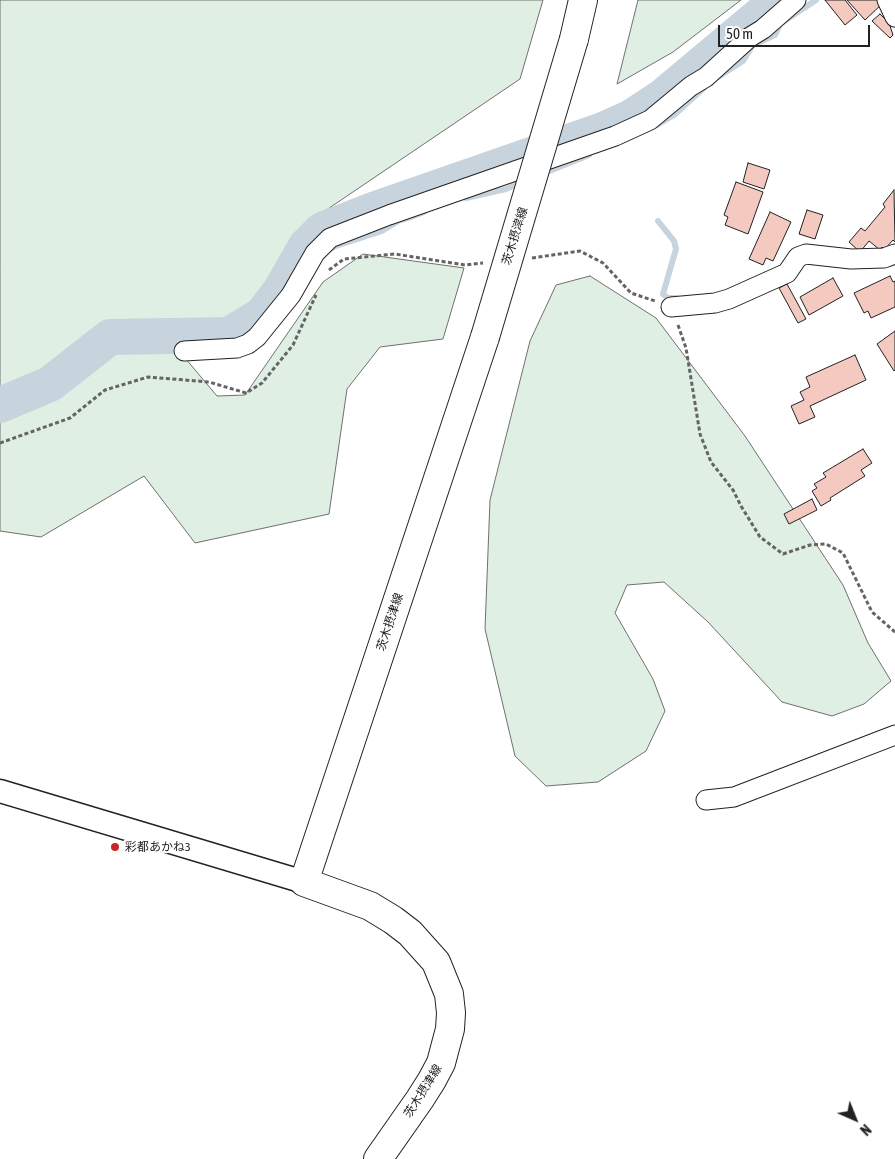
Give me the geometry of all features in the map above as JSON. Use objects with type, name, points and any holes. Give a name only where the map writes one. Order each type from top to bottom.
[{"type":"main road","name":"茨木摂津線","points":[[378,1159],[424,1093],[441,1064],[450,1029],[451,1013],[448,994],[436,962],[410,933],[370,906],[304,882],[485,336],[574,39],[583,0]]},
{"type":"street","points":[[184,351],[238,348],[253,341],[291,295],[315,253],[330,238],[389,215],[615,136],[650,120],[691,86],[706,77],[750,37],[763,29],[796,0]]},
{"type":"street","points":[[887,0],[895,17]]},
{"type":"street","points":[[671,307],[715,303],[729,299],[786,273],[798,258],[806,254],[858,259],[884,258],[895,254]]},
{"type":"street","points":[[706,800],[734,797],[895,735]]},
{"type":"street","points":[[0,791],[304,882]]},
{"type":"green space","points":[[0,0],[543,0],[520,79],[313,219],[259,307],[180,352],[217,396],[245,395],[323,282],[363,254],[464,268],[443,339],[380,347],[347,389],[329,514],[195,543],[144,476],[41,537],[0,531]]},
{"type":"green space","points":[[638,0],[741,0],[673,52],[617,84]]},
{"type":"green space","points":[[590,276],[656,318],[745,436],[843,585],[868,643],[891,681],[864,704],[832,716],[782,702],[708,622],[664,582],[627,585],[615,613],[653,679],[665,711],[646,751],[598,782],[546,786],[515,756],[485,629],[490,500],[530,341],[556,285]]},
{"type":"building","points":[[825,0],[845,0],[857,15],[845,25]]},
{"type":"building","points":[[847,0],[881,0],[883,3],[865,20]]},
{"type":"building","points":[[880,14],[889,23],[893,35],[890,38],[872,21]]},
{"type":"building","points":[[748,163],[770,170],[764,189],[743,182]]},
{"type":"building","points":[[736,182],[763,192],[748,234],[725,225],[728,217],[724,215]]},
{"type":"building","points":[[894,190],[895,242],[893,240],[884,250],[882,247],[880,250],[869,241],[860,252],[849,242],[861,228],[865,231],[885,207],[883,204]]},
{"type":"building","points":[[807,210],[823,215],[815,239],[799,234]]},
{"type":"building","points":[[770,212],[791,222],[773,261],[766,258],[763,265],[749,259]]},
{"type":"building","points":[[890,276],[893,282],[895,281],[895,307],[871,318],[868,311],[864,313],[854,293]]},
{"type":"building","points":[[833,278],[843,296],[809,315],[800,297]]},
{"type":"building","points":[[787,284],[806,319],[798,323],[779,288]]},
{"type":"building","points":[[895,331],[895,370],[894,371],[877,344]]},
{"type":"building","points":[[855,355],[866,380],[810,406],[815,417],[799,424],[791,406],[804,400],[800,392],[810,387],[806,377]]},
{"type":"building","points":[[863,449],[872,463],[861,470],[865,476],[830,498],[831,500],[821,506],[812,491],[817,488],[814,484],[826,477],[823,473]]},
{"type":"building","points":[[812,499],[817,510],[789,524],[784,514]]},
{"type":"waterway","points":[[0,405],[50,384],[110,337],[229,335],[262,315],[281,290],[306,246],[322,230],[373,210],[603,130],[630,118],[662,97],[778,0]]},
{"type":"waterway","points":[[718,77],[743,61],[753,45],[775,35],[780,24],[816,0]]},
{"type":"waterway","points":[[657,125],[674,115],[704,88]]},
{"type":"waterway","points":[[542,174],[589,155]]},
{"type":"waterway","points":[[466,198],[506,189],[524,181]]},
{"type":"waterway","points":[[327,251],[336,246],[382,231],[398,221],[424,212]]},
{"type":"waterway","points":[[658,221],[674,241],[676,249],[663,294],[668,298],[677,298]]},
{"type":"place","name":"彩都あかね3","points":[[115,847]]}]
